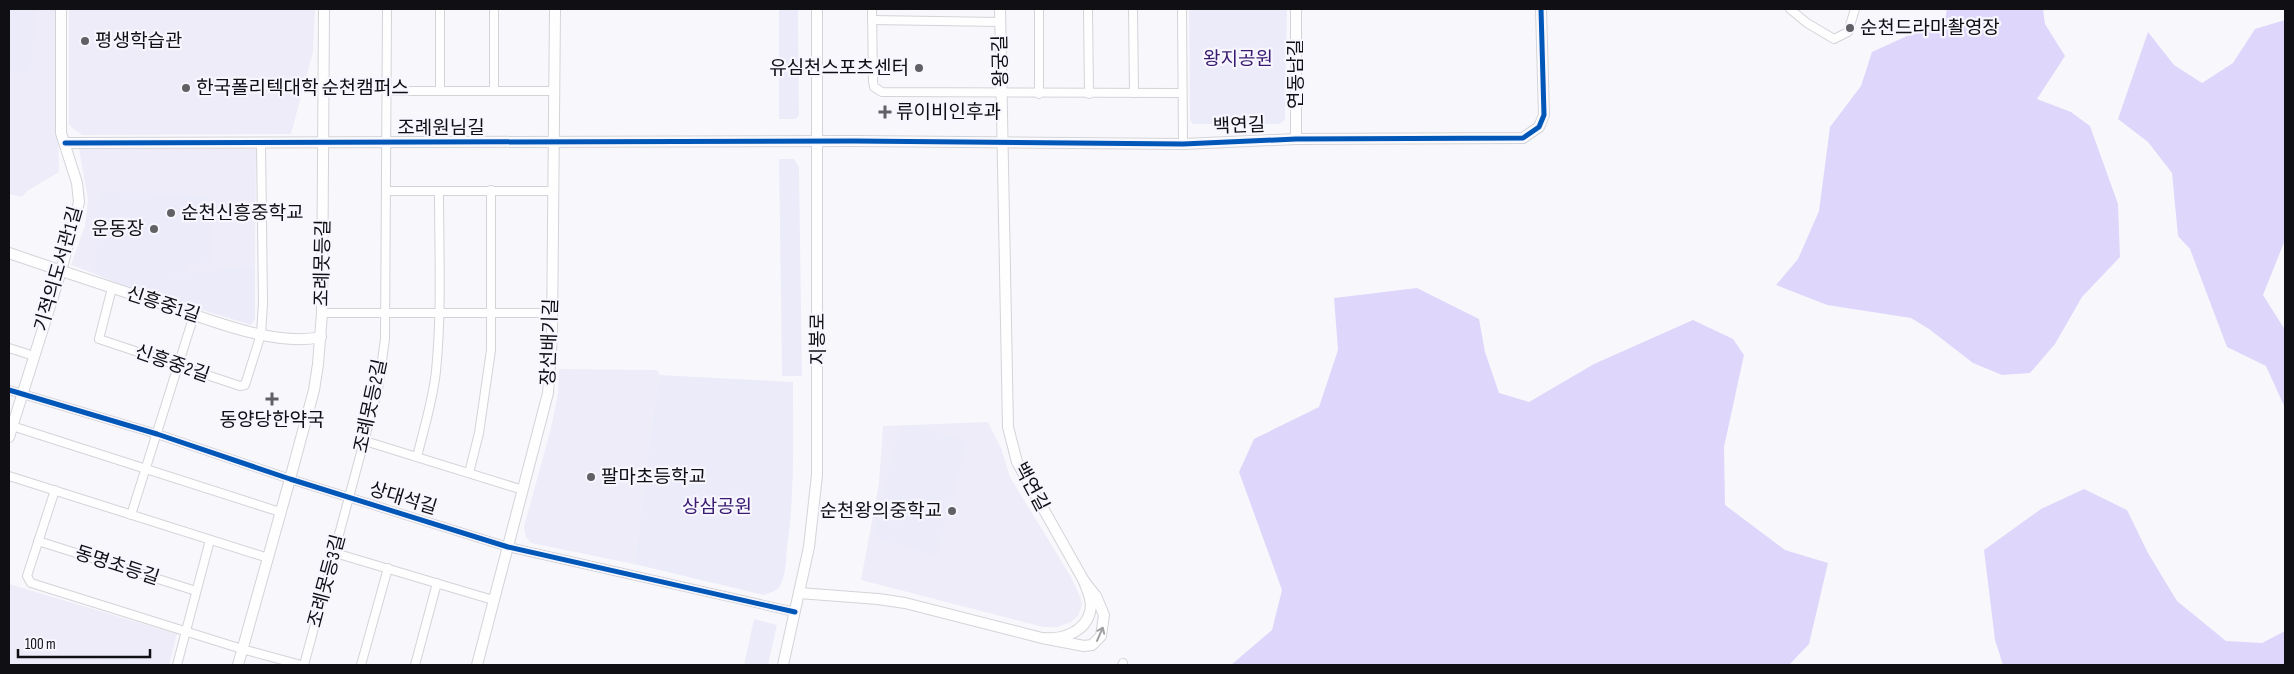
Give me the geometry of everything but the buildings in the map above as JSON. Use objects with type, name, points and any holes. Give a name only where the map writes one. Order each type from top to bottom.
[{"type":"street","name":"기적의도서관1길","points":[[9,437],[61,271],[80,202],[77,182],[60,126],[61,9]]},
{"type":"street","name":"조례못등길","points":[[238,665],[314,390],[321,337],[324,9]]},
{"type":"street","name":"조례못등2길","points":[[350,498],[378,388],[386,313],[387,9]]},
{"type":"street","points":[[440,9],[440,91]]},
{"type":"street","points":[[494,9],[494,91]]},
{"type":"street","name":"장선배기길","points":[[477,665],[548,393],[552,313],[555,9]]},
{"type":"street","name":"지봉로","points":[[783,665],[810,537],[818,451],[817,9]]},
{"type":"street","points":[[872,9],[873,81],[874,87],[879,91],[1039,94],[1182,93]]},
{"type":"street","name":"왕궁길","points":[[1000,9],[1002,144]]},
{"type":"street","points":[[1039,9],[1039,94]]},
{"type":"street","points":[[1088,9],[1089,94]]},
{"type":"street","points":[[1133,9],[1134,93]]},
{"type":"street","points":[[1182,9],[1183,144]]},
{"type":"street","name":"연동남길","points":[[1296,9],[1296,139]]},
{"type":"street","name":"백연길","points":[[817,141],[1183,144],[1296,139],[1522,138],[1539,128],[1544,115],[1541,9]]},
{"type":"street","points":[[1790,9],[1807,23],[1834,39],[1848,32],[1855,9]]},
{"type":"street","points":[[872,20],[1000,22]]},
{"type":"street","points":[[387,91],[554,91]]},
{"type":"street","name":"조례원님길","points":[[65,144],[817,141]]},
{"type":"street","points":[[261,144],[261,334]]},
{"type":"street","name":"백연길","points":[[799,593],[878,599],[904,603],[1042,638],[1084,646],[1098,641],[1103,631],[1104,615],[1096,596],[1084,581],[1026,481],[1011,445],[1007,410],[1002,144]]},
{"type":"street","points":[[468,473],[479,433],[486,394],[493,313],[491,190]]},
{"type":"street","points":[[386,191],[552,191]]},
{"type":"street","points":[[417,457],[428,415],[436,372],[439,313],[439,191]]},
{"type":"street","name":"신흥중1길","points":[[9,253],[194,315],[271,338],[306,340],[321,337]]},
{"type":"street","name":"신흥중2길","points":[[112,288],[99,340],[178,367],[243,386],[246,383],[261,334]]},
{"type":"street","points":[[322,313],[552,313]]},
{"type":"street","points":[[131,515],[194,315]]},
{"type":"street","points":[[9,348],[34,356]]},
{"type":"street","name":"상대석길","points":[[9,390],[157,434],[290,479],[508,547],[795,612]]},
{"type":"street","points":[[12,426],[280,512]]},
{"type":"street","points":[[365,441],[523,490]]},
{"type":"street","points":[[9,476],[268,558]]},
{"type":"street","points":[[54,490],[26,576],[31,583],[242,649]]},
{"type":"street","name":"조례못등3길","points":[[242,649],[303,665],[350,498]]},
{"type":"street","points":[[177,665],[210,540]]},
{"type":"street","name":"동명초등길","points":[[38,541],[196,591]]},
{"type":"street","points":[[335,553],[494,600]]},
{"type":"street","points":[[361,665],[388,568]]},
{"type":"street","name":"백연길","points":[[1042,638],[1066,636],[1082,626],[1090,607],[1089,595],[1084,581]]},
{"type":"street","points":[[415,665],[437,583]]},
{"type":"shaded area","points":[[9,9],[55,9],[59,172],[27,191],[22,197],[9,194]]},
{"type":"shaded area","name":"한국폴리텍대학 순천캠퍼스","points":[[69,9],[315,9],[313,52],[291,134],[82,135],[69,125]]},
{"type":"shaded area","points":[[1947,9],[2043,9],[2045,24],[2065,56],[2037,99],[2071,112],[2090,126],[2118,204],[2120,257],[2082,297],[2055,344],[2030,373],[2002,375],[1973,363],[1929,329],[1911,318],[1827,305],[1776,285],[1798,259],[1819,211],[1830,127],[1861,86],[1872,52],[1909,35],[1944,25]]},
{"type":"shaded area","points":[[2285,20],[2285,240],[2263,295],[2285,330],[2285,408],[2266,366],[2227,347],[2190,249],[2178,236],[2172,173],[2148,142],[2118,119],[2148,32],[2174,65],[2202,83],[2233,63],[2255,29]]},
{"type":"shaded area","name":"순천신흥중학교","points":[[256,148],[255,265],[117,282],[71,265],[85,226],[88,199],[79,149]]},
{"type":"shaded area","points":[[1417,288],[1479,319],[1485,352],[1499,393],[1529,402],[1594,364],[1693,320],[1733,339],[1744,355],[1724,447],[1725,505],[1785,550],[1828,563],[1809,644],[1789,665],[1231,665],[1272,630],[1282,590],[1239,472],[1254,439],[1319,407],[1338,350],[1334,298]]},
{"type":"shaded area","name":"팔마초등학교","points":[[559,369],[657,370],[660,375],[653,413],[634,564],[531,543],[526,537],[524,527],[551,428],[558,394]]},
{"type":"shaded area","name":"순천왕의중학교","points":[[988,422],[1001,448],[1010,477],[1071,577],[1081,599],[1082,605],[1078,616],[1071,622],[1058,627],[1043,627],[861,580],[879,483],[883,426]]},
{"type":"shaded area","points":[[2084,489],[2127,510],[2148,553],[2177,601],[2226,641],[2262,643],[2285,631],[2285,665],[2003,665],[1995,640],[1984,550],[2041,509]]},
{"type":"shaded area","points":[[9,584],[177,634],[169,665],[9,665]]},
{"type":"green space","points":[[9,9],[36,9],[30,74],[9,72]]},
{"type":"green space","points":[[779,9],[798,9],[799,115],[796,119],[779,119]]},
{"type":"green space","name":"왕지공원","points":[[1189,9],[1287,9],[1285,120],[1279,124],[1193,124],[1190,120]]},
{"type":"green space","points":[[779,159],[794,159],[799,167],[802,376],[782,376]]},
{"type":"green space","name":"운동장","points":[[100,192],[210,196],[210,262],[187,265],[188,271],[143,278],[255,265],[255,319],[251,325],[121,285],[95,274]]},
{"type":"green space","name":"상삼공원","points":[[660,375],[793,382],[793,465],[790,527],[783,577],[780,586],[773,592],[764,595],[634,564],[653,413]]},
{"type":"green space","points":[[901,426],[916,426],[967,441],[936,555],[874,538],[876,521]]},
{"type":"green space","points":[[754,619],[777,625],[768,665],[744,665]]},
{"type":"green space","points":[[103,651],[145,665],[98,665]]},
{"type":"cycle path","points":[[65,143],[854,141],[1183,144],[1296,139],[1523,138],[1539,127],[1544,115],[1541,9]]},
{"type":"cycle path","points":[[9,390],[157,434],[290,479],[508,547],[795,612]]},
{"type":"place","name":"순천드라마촬영장","points":[[1850,28]]},
{"type":"place","name":"평생학습관","points":[[85,41]]},
{"type":"place","name":"유심천스포츠센터","points":[[919,68]]},
{"type":"place","name":"한국폴리텍대학 순천캠퍼스","points":[[186,88]]},
{"type":"place","name":"류이비인후과","points":[[885,112]]},
{"type":"place","name":"순천신흥중학교","points":[[171,213]]},
{"type":"place","name":"운동장","points":[[154,229]]},
{"type":"place","name":"동양당한약국","points":[[272,399]]},
{"type":"place","name":"팔마초등학교","points":[[591,477]]},
{"type":"place","name":"순천왕의중학교","points":[[952,511]]}]
